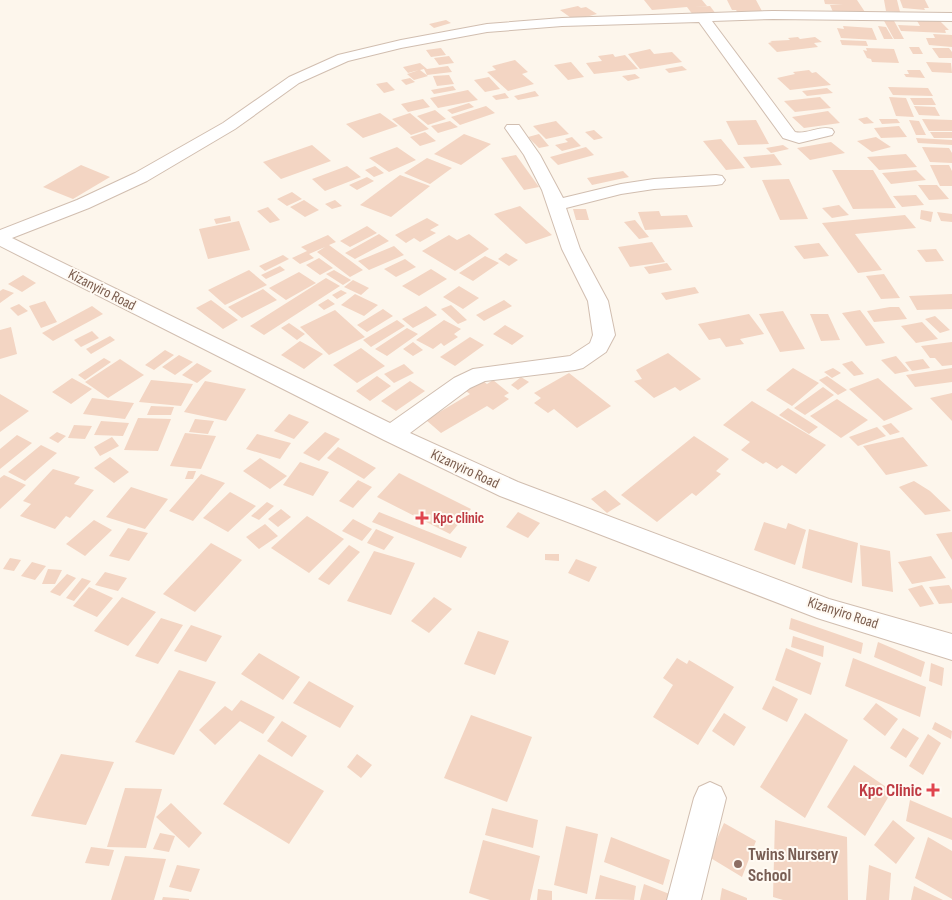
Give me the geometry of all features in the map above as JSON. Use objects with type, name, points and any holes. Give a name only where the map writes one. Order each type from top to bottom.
[{"type":"street","points":[[939,0],[952,16]]},
{"type":"street","points":[[0,237],[83,204],[141,177],[230,126],[294,80],[343,58],[401,44],[487,28],[562,22],[818,15],[952,16]]},
{"type":"street","points":[[703,18],[789,135],[799,138],[826,132]]},
{"type":"street","points":[[392,434],[462,384],[481,374],[575,363],[598,347],[604,335],[598,301],[572,248],[557,205],[532,155],[514,128]]},
{"type":"street","points":[[557,205],[621,189],[654,184],[716,180]]},
{"type":"street","name":"Kizanyiro Road","points":[[0,237],[392,434],[509,490],[827,610],[952,646]]},
{"type":"street","points":[[684,900],[710,798]]},
{"type":"building","points":[[644,0],[702,0],[707,6],[694,7],[710,6],[716,14],[693,15],[687,7],[652,10]]},
{"type":"building","points":[[727,0],[756,0],[763,13],[738,13],[736,10],[732,10]]},
{"type":"building","points":[[824,0],[857,0],[865,12],[833,12],[830,5],[843,5],[825,4]]},
{"type":"building","points":[[884,0],[897,0],[900,12],[886,11]]},
{"type":"building","points":[[900,0],[925,0],[929,8],[924,8],[925,10],[903,8]]},
{"type":"building","points":[[578,6],[581,8],[586,7],[597,14],[574,20],[560,10]]},
{"type":"building","points":[[883,19],[893,19],[904,39],[894,39]]},
{"type":"building","points":[[916,19],[939,20],[949,30],[945,30],[946,33],[901,31],[898,25],[920,26]]},
{"type":"building","points":[[446,20],[451,23],[434,28],[429,24]]},
{"type":"building","points":[[843,26],[872,28],[877,40],[841,38],[837,28],[844,29]]},
{"type":"building","points":[[878,26],[886,27],[893,39],[884,39]]},
{"type":"building","points":[[933,34],[952,35],[952,47],[929,45],[926,38],[935,38]]},
{"type":"building","points":[[798,37],[800,39],[815,37],[822,42],[814,43],[818,47],[777,52],[768,43],[772,42],[770,41],[790,40],[788,38]]},
{"type":"building","points":[[840,40],[866,41],[868,46],[842,45]]},
{"type":"building","points":[[909,47],[919,47],[923,54],[913,54]]},
{"type":"building","points":[[441,48],[446,55],[431,57],[426,50]]},
{"type":"building","points":[[866,48],[894,49],[899,63],[872,62],[871,59],[867,58],[863,50],[867,51]]},
{"type":"building","points":[[932,48],[949,48],[952,52],[952,58],[939,58]]},
{"type":"building","points":[[650,49],[654,54],[672,52],[682,62],[640,69],[628,54]]},
{"type":"building","points":[[613,54],[615,57],[625,55],[638,69],[594,74],[586,63],[602,61],[598,56]]},
{"type":"building","points":[[449,56],[454,63],[439,65],[434,58]]},
{"type":"building","points":[[515,60],[528,72],[522,74],[534,84],[508,91],[487,72],[496,70],[492,66]]},
{"type":"building","points":[[571,62],[584,77],[568,80],[554,65]]},
{"type":"building","points":[[926,62],[951,63],[952,73],[932,72]]},
{"type":"building","points":[[420,63],[427,69],[448,66],[452,72],[427,75],[424,69],[420,70],[428,76],[414,80],[407,74],[419,70],[408,73],[403,67]]},
{"type":"building","points":[[682,66],[687,70],[669,73],[665,69]]},
{"type":"building","points":[[809,70],[812,73],[816,72],[831,85],[790,90],[777,78],[795,74],[793,72]]},
{"type":"building","points":[[907,70],[920,70],[925,78],[906,77],[904,74],[909,74]]},
{"type":"building","points":[[635,74],[640,78],[628,81],[622,76]]},
{"type":"building","points":[[449,75],[454,84],[437,86],[433,76]]},
{"type":"building","points":[[489,77],[500,89],[485,92],[474,80]]},
{"type":"building","points":[[410,78],[415,82],[406,85],[401,80]]},
{"type":"building","points":[[387,82],[395,90],[384,93],[376,84]]},
{"type":"building","points":[[453,86],[456,90],[434,94],[431,90]]},
{"type":"building","points":[[888,87],[928,88],[933,96],[893,95]]},
{"type":"building","points":[[827,88],[833,93],[807,96],[802,91]]},
{"type":"building","points":[[468,90],[478,100],[438,108],[430,98]]},
{"type":"building","points":[[535,91],[539,96],[518,100],[514,96]]},
{"type":"building","points":[[505,93],[509,98],[496,100],[492,96]]},
{"type":"building","points":[[820,97],[831,108],[795,112],[784,101]]},
{"type":"building","points":[[889,97],[906,98],[914,117],[896,116]]},
{"type":"building","points":[[910,98],[932,98],[936,105],[914,105]]},
{"type":"building","points":[[423,99],[430,107],[408,112],[401,104]]},
{"type":"building","points":[[469,103],[474,107],[452,114],[447,110]]},
{"type":"building","points":[[486,106],[495,113],[460,125],[451,117]]},
{"type":"building","points":[[914,106],[935,107],[940,116],[919,115]]},
{"type":"building","points":[[435,110],[446,119],[428,125],[417,116]]},
{"type":"building","points":[[828,111],[840,123],[804,128],[792,117]]},
{"type":"building","points":[[380,113],[398,126],[363,138],[346,124]]},
{"type":"building","points":[[410,113],[429,129],[411,135],[392,119]]},
{"type":"building","points":[[867,117],[874,123],[864,124],[858,119]]},
{"type":"building","points":[[879,119],[897,119],[900,123],[882,124]]},
{"type":"building","points":[[922,119],[952,120],[952,131],[929,131]]},
{"type":"building","points":[[756,120],[769,144],[738,145],[726,121]]},
{"type":"building","points":[[909,120],[919,121],[926,135],[916,135]]},
{"type":"building","points":[[450,121],[458,127],[438,133],[431,126]]},
{"type":"building","points":[[556,121],[569,134],[546,139],[533,126]]},
{"type":"building","points":[[899,126],[907,137],[881,138],[874,128]]},
{"type":"building","points":[[594,130],[603,138],[594,140],[585,132]]},
{"type":"building","points":[[425,132],[436,141],[420,146],[410,137]]},
{"type":"building","points":[[930,132],[952,132],[952,138],[934,138]]},
{"type":"building","points":[[464,134],[491,144],[461,165],[434,154]]},
{"type":"building","points":[[539,134],[549,146],[539,148],[528,137]]},
{"type":"building","points":[[572,137],[581,146],[562,151],[555,145],[568,142],[565,139]]},
{"type":"building","points":[[876,137],[891,147],[872,152],[857,141]]},
{"type":"building","points":[[916,138],[952,140],[952,145],[918,143]]},
{"type":"building","points":[[721,139],[745,168],[726,170],[703,141]]},
{"type":"building","points":[[831,142],[845,153],[810,160],[797,148]]},
{"type":"building","points":[[312,145],[331,161],[281,179],[263,162]]},
{"type":"building","points":[[783,145],[789,149],[771,153],[766,148]]},
{"type":"building","points":[[397,147],[416,160],[389,172],[369,158]]},
{"type":"building","points":[[586,147],[594,155],[558,165],[550,157]]},
{"type":"building","points":[[922,147],[949,148],[952,153],[952,163],[930,162]]},
{"type":"building","points":[[774,154],[782,165],[751,168],[743,157]]},
{"type":"building","points":[[906,154],[917,167],[879,170],[867,157]]},
{"type":"building","points":[[516,155],[539,187],[524,190],[501,158]]},
{"type":"building","points":[[427,158],[452,168],[430,184],[404,173]]},
{"type":"building","points":[[81,165],[110,177],[73,199],[43,187]]},
{"type":"building","points":[[930,165],[949,165],[952,171],[952,186],[940,186]]},
{"type":"building","points":[[347,166],[361,177],[325,191],[312,179]]},
{"type":"building","points":[[375,166],[384,173],[374,177],[365,170]]},
{"type":"building","points":[[832,170],[873,170],[896,208],[853,209]]},
{"type":"building","points":[[916,170],[926,180],[891,184],[882,173]]},
{"type":"building","points":[[623,171],[629,177],[592,185],[587,178]]},
{"type":"building","points":[[400,175],[430,186],[391,217],[360,205]]},
{"type":"building","points":[[367,177],[374,181],[357,190],[349,185]]},
{"type":"building","points":[[789,179],[808,219],[780,220],[762,180]]},
{"type":"building","points":[[918,185],[937,185],[949,199],[929,200]]},
{"type":"building","points":[[292,192],[302,199],[287,206],[277,199]]},
{"type":"building","points":[[916,195],[924,205],[902,207],[893,196]]},
{"type":"building","points":[[304,200],[319,210],[305,217],[290,207]]},
{"type":"building","points":[[335,200],[342,206],[332,209],[325,204]]},
{"type":"building","points":[[839,205],[849,215],[832,218],[822,208]]},
{"type":"building","points":[[520,206],[552,235],[526,244],[494,214]]},
{"type":"building","points":[[268,207],[280,220],[270,223],[257,211]]},
{"type":"building","points":[[573,209],[586,209],[589,220],[576,220]]},
{"type":"building","points":[[921,210],[933,212],[931,222],[920,219]]},
{"type":"building","points":[[659,211],[661,216],[687,215],[693,227],[645,230],[638,212]]},
{"type":"building","points":[[937,212],[952,214],[952,222],[941,221]]},
{"type":"building","points":[[905,215],[916,228],[855,234],[882,270],[858,273],[822,223]]},
{"type":"building","points":[[230,216],[231,221],[216,224],[214,219]]},
{"type":"building","points":[[427,218],[439,225],[430,230],[436,233],[420,242],[414,238],[406,243],[395,235]]},
{"type":"building","points":[[635,220],[649,237],[639,239],[624,222]]},
{"type":"building","points":[[239,221],[250,250],[208,259],[199,229]]},
{"type":"building","points":[[367,226],[377,233],[350,247],[340,241]]},
{"type":"building","points":[[379,234],[389,241],[355,259],[345,253]]},
{"type":"building","points":[[469,234],[489,249],[455,271],[422,251],[449,235],[457,240]]},
{"type":"building","points":[[328,235],[336,242],[329,245],[363,270],[350,277],[317,252],[325,247],[309,254],[314,258],[300,264],[292,258],[307,251],[301,247]]},
{"type":"building","points":[[652,242],[665,262],[630,267],[618,247]]},
{"type":"building","points":[[819,243],[829,256],[804,259],[794,246]]},
{"type":"building","points":[[394,246],[404,255],[369,270],[358,261]]},
{"type":"building","points":[[936,249],[944,261],[926,262],[917,250]]},
{"type":"building","points":[[506,253],[518,260],[509,266],[498,259]]},
{"type":"building","points":[[283,255],[289,259],[265,271],[259,266]]},
{"type":"building","points":[[485,256],[499,263],[473,281],[459,273]]},
{"type":"building","points":[[319,258],[333,268],[320,275],[306,265]]},
{"type":"building","points":[[405,259],[416,267],[396,277],[384,269]]},
{"type":"building","points":[[667,263],[672,270],[649,274],[644,267]]},
{"type":"building","points":[[280,266],[285,270],[266,279],[261,275]]},
{"type":"building","points":[[431,269],[447,279],[419,296],[402,286]]},
{"type":"building","points":[[249,270],[267,285],[225,305],[208,290]]},
{"type":"building","points":[[334,270],[351,280],[343,285],[326,274]]},
{"type":"building","points":[[299,272],[316,283],[286,300],[269,288]]},
{"type":"building","points":[[884,274],[900,298],[881,299],[866,276]]},
{"type":"building","points":[[23,275],[36,283],[22,292],[8,284]]},
{"type":"building","points":[[326,278],[340,286],[264,335],[250,326]]},
{"type":"building","points":[[353,280],[369,288],[361,295],[344,287]]},
{"type":"building","points":[[459,286],[479,298],[463,309],[443,297]]},
{"type":"building","points":[[695,287],[699,293],[666,300],[661,293]]},
{"type":"building","points":[[3,289],[14,293],[0,303],[0,291]]},
{"type":"building","points":[[263,289],[277,300],[242,318],[228,307]]},
{"type":"building","points":[[341,290],[347,293],[337,299],[332,295]]},
{"type":"building","points":[[355,294],[378,305],[364,316],[341,305]]},
{"type":"building","points":[[952,294],[952,309],[917,310],[909,296]]},
{"type":"building","points":[[328,299],[335,304],[324,310],[318,305]]},
{"type":"building","points":[[211,300],[238,320],[223,329],[196,308]]},
{"type":"building","points":[[504,300],[512,306],[484,321],[476,315]]},
{"type":"building","points":[[45,301],[57,322],[41,328],[29,306]]},
{"type":"building","points":[[19,304],[28,311],[18,316],[10,308]]},
{"type":"building","points":[[451,305],[467,320],[458,324],[441,309]]},
{"type":"building","points":[[92,306],[103,314],[53,341],[42,333]]},
{"type":"building","points":[[426,306],[437,315],[413,328],[402,319]]},
{"type":"building","points":[[899,307],[907,319],[874,322],[867,311]]},
{"type":"building","points":[[383,309],[393,316],[367,332],[357,325]]},
{"type":"building","points":[[335,310],[365,337],[329,355],[300,327]]},
{"type":"building","points":[[860,310],[885,343],[866,346],[842,313]]},
{"type":"building","points":[[783,311],[805,349],[780,352],[759,314]]},
{"type":"building","points":[[749,314],[764,334],[740,339],[744,344],[726,347],[720,338],[709,340],[698,324]]},
{"type":"building","points":[[810,314],[828,314],[840,340],[821,341]]},
{"type":"building","points":[[935,316],[950,330],[940,333],[925,319]]},
{"type":"building","points":[[397,320],[405,326],[371,347],[363,340]]},
{"type":"building","points":[[444,320],[461,329],[454,334],[458,337],[444,346],[441,343],[433,349],[416,340]]},
{"type":"building","points":[[922,322],[938,339],[916,343],[901,326]]},
{"type":"building","points":[[289,323],[305,334],[297,340],[281,328]]},
{"type":"building","points":[[505,325],[524,336],[512,345],[493,334]]},
{"type":"building","points":[[11,327],[17,354],[0,359],[0,330]]},
{"type":"building","points":[[407,328],[418,334],[387,356],[375,349]]},
{"type":"building","points":[[92,331],[99,338],[81,347],[74,340]]},
{"type":"building","points":[[110,336],[115,340],[91,354],[86,349]]},
{"type":"building","points":[[470,337],[484,345],[455,366],[440,357]]},
{"type":"building","points":[[300,341],[323,354],[304,369],[281,355]]},
{"type":"building","points":[[413,342],[423,350],[413,356],[403,349]]},
{"type":"building","points":[[952,342],[952,365],[942,366],[935,358],[930,358],[921,346]]},
{"type":"building","points":[[361,348],[385,366],[357,383],[333,365]]},
{"type":"building","points":[[165,350],[174,355],[154,370],[145,365]]},
{"type":"building","points":[[668,353],[701,379],[680,391],[675,387],[654,398],[634,381],[642,379],[636,370]]},
{"type":"building","points":[[179,355],[193,362],[175,375],[162,367]]},
{"type":"building","points":[[896,356],[909,371],[895,374],[881,360]]},
{"type":"building","points":[[104,358],[111,362],[85,380],[78,375]]},
{"type":"building","points":[[120,359],[144,375],[108,398],[85,382]]},
{"type":"building","points":[[923,359],[930,368],[912,371],[905,362]]},
{"type":"building","points":[[852,361],[864,374],[854,376],[842,364]]},
{"type":"building","points":[[197,363],[212,371],[197,383],[182,375]]},
{"type":"building","points":[[404,364],[414,373],[394,383],[384,374]]},
{"type":"building","points":[[793,368],[819,383],[792,406],[766,390]]},
{"type":"building","points":[[833,368],[841,373],[832,378],[824,372]]},
{"type":"building","points":[[952,368],[952,382],[915,387],[906,375]]},
{"type":"building","points":[[569,373],[611,406],[577,428],[554,409],[548,413],[534,403],[541,398],[534,393]]},
{"type":"building","points":[[377,376],[391,386],[370,401],[356,391]]},
{"type":"building","points":[[827,376],[847,390],[838,395],[819,380]]},
{"type":"building","points":[[521,377],[529,382],[518,390],[511,385]]},
{"type":"building","points":[[72,378],[92,389],[71,404],[52,392]]},
{"type":"building","points":[[479,378],[487,384],[493,380],[509,393],[504,396],[509,399],[493,410],[487,406],[441,433],[426,420],[470,394],[463,389]]},
{"type":"building","points":[[878,378],[913,409],[884,421],[849,389]]},
{"type":"building","points":[[151,380],[193,384],[181,406],[139,402]]},
{"type":"building","points":[[205,381],[246,389],[226,421],[184,412]]},
{"type":"building","points":[[410,381],[425,391],[396,411],[381,401]]},
{"type":"building","points":[[823,387],[834,395],[805,415],[794,408]]},
{"type":"building","points":[[952,393],[952,421],[930,398]]},
{"type":"building","points":[[0,394],[29,411],[0,432]]},
{"type":"building","points":[[92,398],[134,403],[125,419],[83,414]]},
{"type":"building","points":[[837,399],[868,420],[841,438],[810,416]]},
{"type":"building","points":[[752,401],[826,445],[796,474],[782,465],[777,469],[766,462],[763,464],[741,450],[750,442],[723,425]]},
{"type":"building","points":[[151,406],[174,407],[171,415],[147,415]]},
{"type":"building","points":[[788,408],[818,427],[809,434],[779,415]]},
{"type":"building","points":[[289,414],[309,422],[294,439],[274,431]]},
{"type":"building","points":[[138,418],[171,419],[158,451],[124,450]]},
{"type":"building","points":[[195,419],[214,421],[208,434],[189,432]]},
{"type":"building","points":[[101,421],[129,423],[123,436],[94,435]]},
{"type":"building","points":[[891,423],[900,432],[890,435],[882,426]]},
{"type":"building","points":[[74,425],[92,426],[85,439],[68,438]]},
{"type":"building","points":[[877,427],[886,436],[858,446],[849,437]]},
{"type":"building","points":[[57,432],[66,436],[58,443],[49,438]]},
{"type":"building","points":[[325,432],[340,439],[319,461],[303,453]]},
{"type":"building","points":[[185,433],[216,436],[201,469],[170,466]]},
{"type":"building","points":[[257,434],[291,443],[280,459],[246,449]]},
{"type":"building","points":[[17,435],[32,443],[0,469],[0,449]]},
{"type":"building","points":[[694,436],[729,459],[716,471],[721,474],[696,496],[692,493],[657,522],[621,495]]},
{"type":"building","points":[[112,437],[119,446],[100,456],[94,447]]},
{"type":"building","points":[[903,437],[928,466],[886,475],[863,446]]},
{"type":"building","points":[[41,445],[57,453],[25,481],[8,472]]},
{"type":"building","points":[[338,447],[376,468],[364,479],[327,458]]},
{"type":"building","points":[[110,457],[129,472],[114,483],[94,468]]},
{"type":"building","points":[[260,458],[287,476],[270,489],[243,471]]},
{"type":"building","points":[[300,462],[329,472],[313,496],[283,485]]},
{"type":"building","points":[[53,469],[80,477],[74,484],[94,490],[70,518],[66,516],[55,529],[20,516],[31,504],[23,501]]},
{"type":"building","points":[[188,471],[196,471],[193,479],[185,479]]},
{"type":"building","points":[[399,473],[471,509],[450,534],[377,497]]},
{"type":"building","points":[[201,474],[225,483],[193,521],[169,511]]},
{"type":"building","points":[[4,475],[26,485],[0,509],[0,478]]},
{"type":"building","points":[[358,480],[372,487],[353,508],[339,501]]},
{"type":"building","points":[[914,481],[930,491],[951,511],[925,515],[899,487]]},
{"type":"building","points":[[131,487],[168,499],[145,529],[106,517]]},
{"type":"building","points":[[605,490],[621,504],[607,513],[591,499]]},
{"type":"building","points":[[230,492],[256,506],[228,532],[203,518]]},
{"type":"building","points":[[267,502],[274,506],[259,520],[251,516]]},
{"type":"building","points":[[281,509],[291,517],[278,527],[268,519]]},
{"type":"building","points":[[379,512],[467,547],[461,558],[372,522]]},
{"type":"building","points":[[518,512],[540,523],[528,538],[506,527]]},
{"type":"building","points":[[307,516],[344,539],[309,573],[271,548]]},
{"type":"building","points":[[353,519],[372,529],[362,541],[342,531]]},
{"type":"building","points":[[94,520],[112,530],[85,556],[66,544]]},
{"type":"building","points":[[764,522],[786,529],[788,523],[806,530],[795,565],[754,550]]},
{"type":"building","points":[[265,524],[278,536],[259,549],[246,537]]},
{"type":"building","points":[[128,528],[148,533],[129,561],[109,556]]},
{"type":"building","points":[[376,529],[394,537],[384,550],[367,543]]},
{"type":"building","points":[[809,529],[858,543],[852,583],[802,568]]},
{"type":"building","points":[[952,532],[952,560],[936,534]]},
{"type":"building","points":[[211,543],[242,560],[195,612],[163,594]]},
{"type":"building","points":[[349,545],[360,552],[329,585],[318,579]]},
{"type":"building","points":[[860,545],[890,551],[893,592],[862,586]]},
{"type":"building","points":[[374,551],[415,563],[391,615],[347,601]]},
{"type":"building","points":[[545,554],[559,554],[559,561],[545,560]]},
{"type":"building","points":[[931,556],[946,578],[912,584],[898,562]]},
{"type":"building","points":[[10,558],[21,560],[14,571],[3,569]]},
{"type":"building","points":[[576,559],[597,567],[589,582],[568,573]]},
{"type":"building","points":[[32,562],[46,566],[35,580],[21,576]]},
{"type":"building","points":[[48,569],[62,570],[55,584],[42,584]]},
{"type":"building","points":[[105,572],[127,578],[118,591],[95,585]]},
{"type":"building","points":[[67,574],[76,578],[60,596],[50,592]]},
{"type":"building","points":[[82,578],[91,581],[74,601],[66,598]]},
{"type":"building","points":[[922,585],[934,604],[920,607],[908,589]]},
{"type":"building","points":[[949,585],[952,590],[952,603],[939,604],[929,587]]},
{"type":"building","points":[[89,587],[113,598],[97,617],[73,606]]},
{"type":"building","points":[[122,597],[156,612],[128,646],[94,631]]},
{"type":"building","points":[[434,597],[452,609],[429,633],[411,621]]},
{"type":"building","points":[[161,618],[183,625],[158,664],[135,656]]},
{"type":"building","points":[[791,618],[863,643],[861,654],[789,629]]},
{"type":"building","points":[[191,625],[222,636],[206,662],[174,651]]},
{"type":"building","points":[[478,631],[509,641],[495,675],[464,664]]},
{"type":"building","points":[[793,636],[824,646],[823,657],[791,647]]},
{"type":"building","points":[[878,642],[925,662],[921,677],[874,657]]},
{"type":"building","points":[[786,648],[821,663],[811,695],[775,680]]},
{"type":"building","points":[[259,653],[300,677],[283,700],[241,674]]},
{"type":"building","points":[[677,658],[687,664],[689,660],[734,687],[698,745],[653,717],[673,685],[663,678]]},
{"type":"building","points":[[853,658],[926,687],[920,717],[845,686]]},
{"type":"building","points":[[931,663],[944,668],[942,686],[929,681]]},
{"type":"building","points":[[179,670],[216,682],[174,755],[135,742]]},
{"type":"building","points":[[309,681],[354,706],[340,728],[293,703]]},
{"type":"building","points":[[773,686],[798,699],[787,722],[762,709]]},
{"type":"building","points":[[241,700],[275,717],[263,734],[240,721],[215,745],[199,730],[225,706],[232,711]]},
{"type":"building","points":[[876,703],[898,719],[885,736],[863,719]]},
{"type":"building","points":[[724,713],[746,727],[734,746],[712,731]]},
{"type":"building","points":[[805,713],[848,740],[805,818],[760,787]]},
{"type":"building","points":[[471,715],[532,737],[507,802],[444,778]]},
{"type":"building","points":[[282,721],[307,736],[292,757],[267,741]]},
{"type":"building","points":[[935,722],[952,731],[951,739],[932,729]]},
{"type":"building","points":[[903,728],[919,738],[906,758],[890,748]]},
{"type":"building","points":[[928,734],[941,743],[923,775],[909,766]]},
{"type":"building","points":[[61,754],[114,762],[86,825],[31,816]]},
{"type":"building","points":[[259,754],[324,791],[289,844],[223,804]]},
{"type":"building","points":[[357,754],[372,765],[361,778],[347,767]]},
{"type":"building","points":[[854,765],[892,791],[865,836],[827,807]]},
{"type":"building","points":[[125,788],[162,789],[146,848],[107,847]]},
{"type":"building","points":[[910,800],[952,818],[952,840],[906,821]]},
{"type":"building","points":[[171,803],[202,833],[189,848],[156,817]]},
{"type":"building","points":[[492,808],[538,820],[533,848],[485,835]]},
{"type":"building","points":[[775,820],[847,837],[848,900],[783,900],[773,897]]},
{"type":"building","points":[[893,820],[915,838],[896,864],[874,845]]},
{"type":"building","points":[[724,823],[756,841],[742,877],[709,857]]},
{"type":"building","points":[[566,826],[598,834],[587,894],[554,885]]},
{"type":"building","points":[[160,833],[175,836],[169,852],[153,849]]},
{"type":"building","points":[[611,837],[670,860],[663,885],[604,862]]},
{"type":"building","points":[[928,837],[952,851],[952,899],[915,878]]},
{"type":"building","points":[[483,840],[540,856],[530,900],[490,900],[469,893]]},
{"type":"building","points":[[91,847],[114,850],[109,866],[85,863]]},
{"type":"building","points":[[125,856],[166,859],[154,900],[111,900]]},
{"type":"building","points":[[177,865],[200,869],[191,892],[169,887]]},
{"type":"building","points":[[869,865],[891,873],[889,900],[866,900]]},
{"type":"building","points":[[600,875],[636,886],[634,900],[595,899]]},
{"type":"building","points":[[644,884],[672,895],[671,900],[640,900]]},
{"type":"building","points":[[914,886],[943,900],[911,900]]},
{"type":"building","points":[[722,888],[747,898],[747,900],[720,900]]},
{"type":"building","points":[[538,889],[552,891],[552,900],[537,900]]},
{"type":"building","points":[[163,897],[189,899],[189,900],[162,900]]},
{"type":"place","name":"Kpc clinic","points":[[422,518]]},
{"type":"place","name":"Kpc Clinic","points":[[933,790]]},
{"type":"place","name":"Twins Nursery School","points":[[738,864]]}]
